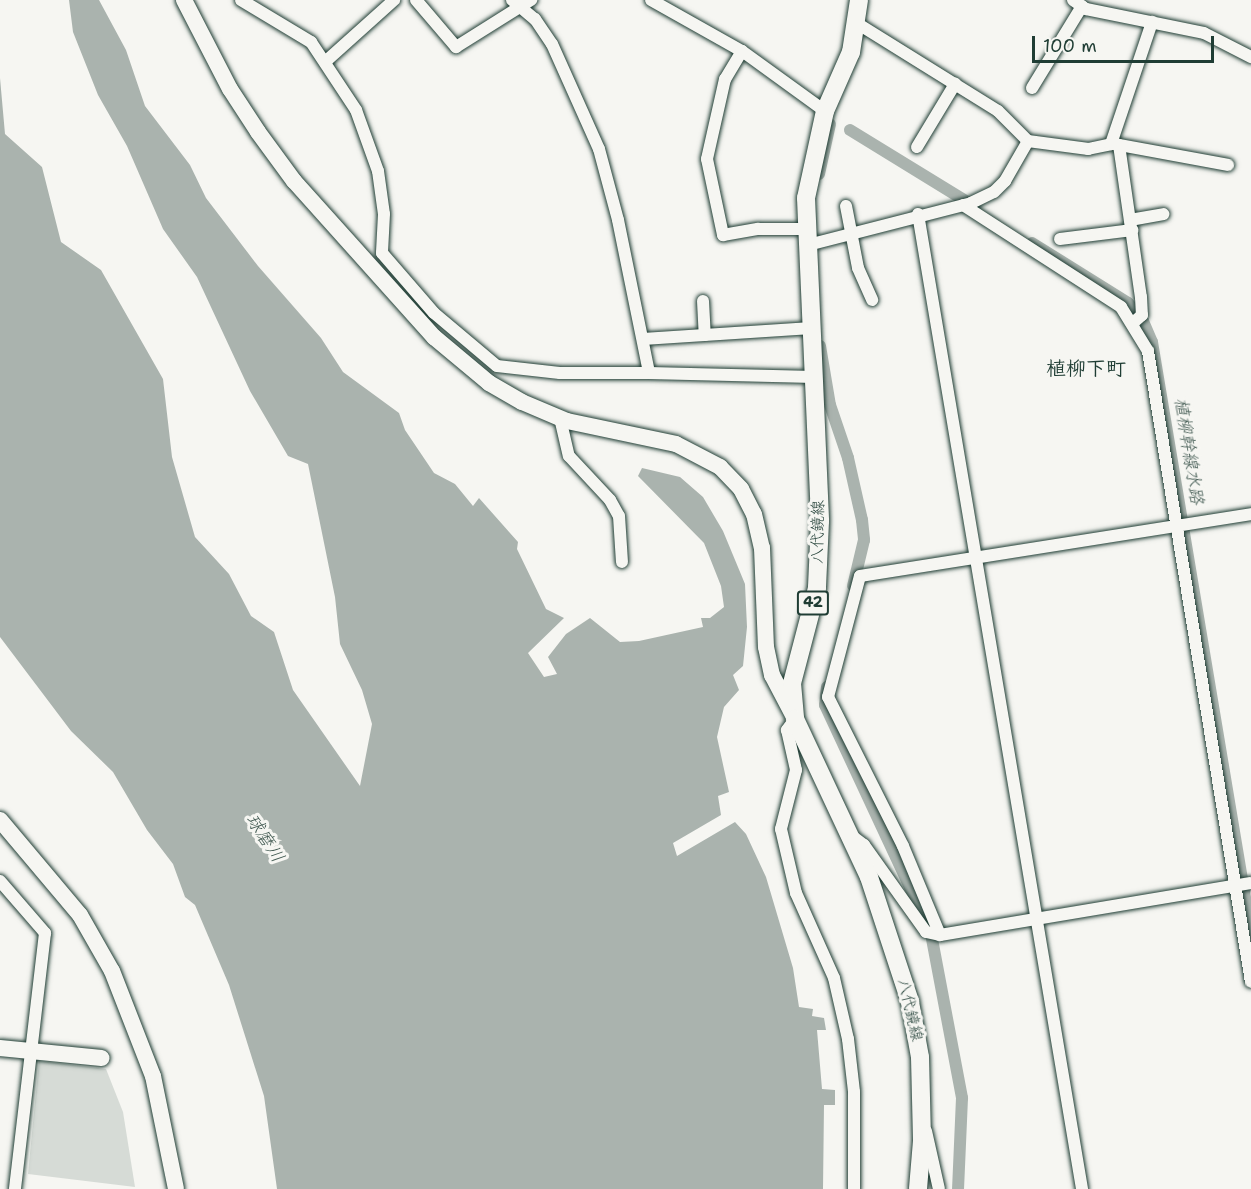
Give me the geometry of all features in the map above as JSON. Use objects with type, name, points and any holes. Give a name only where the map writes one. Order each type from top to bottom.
[{"type":"main road","name":"八代鏡線","points":[[859,0],[850,52],[825,111],[806,198],[820,522],[817,588],[792,683],[795,718],[850,834],[892,942],[910,1002],[920,1058],[921,1122],[918,1189]]},
{"type":"street","points":[[184,0],[230,88],[258,132],[294,181],[434,338],[489,383],[560,418],[676,444],[720,467],[741,489],[754,514],[762,548],[766,647],[772,675],[795,718],[787,730],[796,770],[781,829],[796,893],[834,978],[848,1039],[854,1092],[854,1189]]},
{"type":"street","points":[[325,62],[394,0]]},
{"type":"street","points":[[416,0],[456,47],[516,4],[531,0]]},
{"type":"street","points":[[651,0],[741,51],[825,111]]},
{"type":"street","points":[[244,1],[311,42],[325,62],[356,110],[378,171],[384,214],[382,254],[434,313],[497,366]]},
{"type":"street","points":[[1032,88],[1078,3],[1204,33],[1251,57]]},
{"type":"street","points":[[516,4],[535,19],[552,44],[599,149],[618,220],[649,373]]},
{"type":"street","points":[[855,22],[998,111],[1028,141],[1088,149],[1115,145],[1228,165]]},
{"type":"street","points":[[1152,22],[1115,145],[1131,225],[1138,319],[1148,351],[1242,884],[1251,982]]},
{"type":"street","points":[[741,51],[725,79],[707,159],[723,235],[758,229],[807,237],[852,233],[918,214],[963,205],[994,192],[1028,141]]},
{"type":"street","points":[[917,147],[955,84]]},
{"type":"street","points":[[963,205],[1138,319]]},
{"type":"street","points":[[846,206],[858,268],[872,300]]},
{"type":"street","points":[[918,214],[1082,1189]]},
{"type":"street","points":[[1060,239],[1131,225],[1163,214]]},
{"type":"street","points":[[703,301],[705,335]]},
{"type":"street","points":[[643,339],[812,328]]},
{"type":"street","points":[[434,338],[497,366],[560,373],[814,377]]},
{"type":"street","points":[[560,418],[569,456],[610,500],[619,516],[622,562]]},
{"type":"street","points":[[940,935],[903,846],[828,697],[860,576],[1251,514]]},
{"type":"street","points":[[0,820],[80,915],[112,971],[153,1076],[176,1189]]},
{"type":"street","points":[[850,834],[864,845],[926,933],[940,935],[1242,884]]},
{"type":"street","points":[[0,880],[45,933],[15,1189]]},
{"type":"street","points":[[0,1048],[102,1058]]},
{"type":"street","points":[[921,1122],[929,1136],[939,1189]]},
{"type":"shaded area","points":[[39,1061],[106,1069],[123,1112],[135,1187],[28,1174]]},
{"type":"water","name":"球磨川","points":[[69,0],[99,0],[126,50],[145,106],[190,165],[206,198],[258,266],[321,338],[343,372],[399,413],[405,430],[434,473],[455,484],[473,506],[479,498],[518,542],[517,549],[546,609],[564,618],[528,653],[544,677],[557,674],[548,657],[566,634],[590,618],[620,642],[639,641],[703,627],[701,618],[710,618],[724,607],[721,586],[704,543],[638,476],[642,468],[680,477],[703,497],[723,531],[745,584],[747,627],[743,666],[733,675],[739,690],[724,707],[717,737],[729,792],[718,796],[721,815],[673,843],[677,856],[735,822],[746,834],[766,877],[793,968],[799,1007],[813,1009],[812,1016],[824,1018],[826,1030],[817,1030],[822,1089],[835,1090],[835,1105],[824,1105],[823,1189],[277,1189],[264,1096],[229,985],[195,905],[185,897],[173,864],[147,830],[113,772],[71,731],[0,637],[0,78],[5,134],[42,167],[61,242],[101,270],[163,379],[172,457],[195,537],[229,574],[251,616],[274,632],[293,690],[360,786],[372,724],[362,690],[340,644],[335,597],[308,464],[288,456],[250,391],[197,277],[163,229],[127,146],[98,95],[73,32]]},
{"type":"waterway","points":[[819,174],[830,124]]},
{"type":"waterway","name":"植柳幹線水路","points":[[850,130],[974,206]]},
{"type":"waterway","name":"植柳幹線水路","points":[[1032,243],[1128,303],[1143,321],[1152,342],[1251,933]]},
{"type":"waterway","points":[[820,346],[830,405],[848,458],[862,520],[864,540],[853,586]]},
{"type":"waterway","points":[[827,687],[825,705],[930,930]]},
{"type":"waterway","points":[[932,939],[962,1098],[958,1189]]},
{"type":"district","name":"植柳下町","points":[[1086,368]]}]
